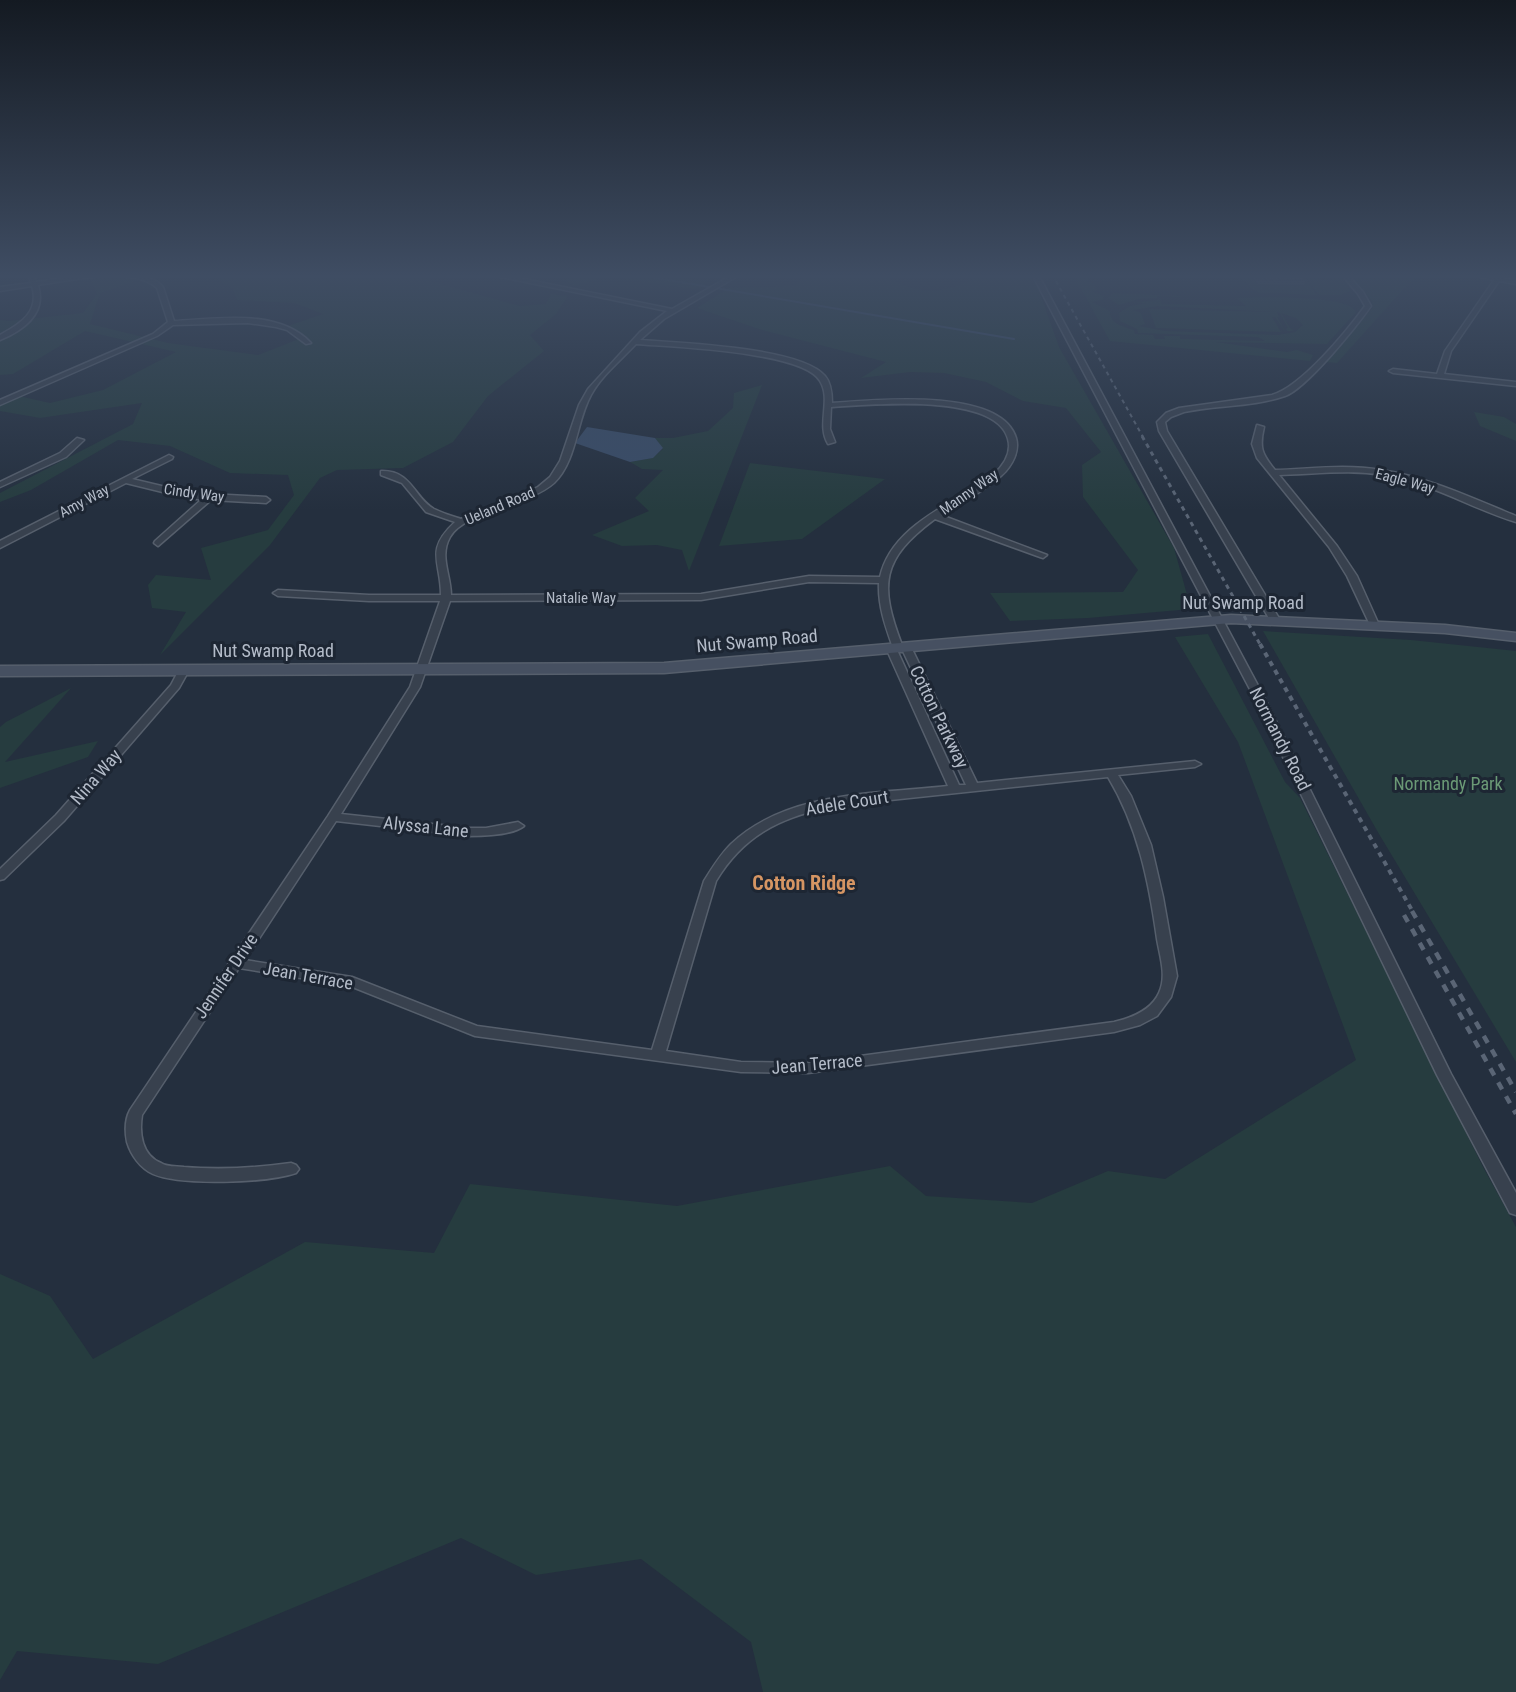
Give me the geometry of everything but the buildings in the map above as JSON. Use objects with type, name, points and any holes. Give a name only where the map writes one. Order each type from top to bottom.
[{"type":"main road","name":"Nut Swamp Road","points":[[0,671],[664,668],[1219,620],[1275,620],[1374,625],[1455,630],[1516,637]]},
{"type":"street","points":[[1,402],[114,353]]},
{"type":"street","name":"Ueland Road","points":[[422,669],[446,598],[447,585],[441,549],[448,534],[462,522],[532,493],[552,480],[561,464],[589,393],[625,353]]},
{"type":"street","points":[[747,353],[768,355],[801,363],[820,375],[826,386],[830,405],[825,430],[831,442]]},
{"type":"street","name":"Normandy Road","points":[[1077,353],[1295,766],[1444,1075],[1516,1208]]},
{"type":"street","points":[[1275,620],[1163,431],[1161,422],[1167,415],[1181,410],[1265,399],[1284,394],[1295,388],[1327,353]]},
{"type":"street","points":[[1440,375],[1447,353]]},
{"type":"street","points":[[1393,371],[1516,384]]},
{"type":"street","name":"Manny Way","points":[[830,405],[936,402],[973,409],[990,416],[1005,427],[1011,435],[1013,447],[1007,464],[993,478],[918,527],[900,544],[892,556],[883,580],[883,608],[898,647]]},
{"type":"street","points":[[1260,427],[1256,436],[1256,448],[1261,458],[1344,562],[1374,625]]},
{"type":"street","points":[[0,485],[63,455],[80,440]]},
{"type":"street","name":"Amy Way","points":[[0,545],[169,457]]},
{"type":"street","name":"Eagle Way","points":[[1273,473],[1353,470],[1388,474],[1416,481],[1516,519]]},
{"type":"street","points":[[384,473],[405,481],[429,510],[462,522]]},
{"type":"street","name":"Cindy Way","points":[[124,480],[208,498],[266,500]]},
{"type":"street","points":[[158,543],[208,498]]},
{"type":"street","points":[[934,516],[1043,555]]},
{"type":"street","name":"Natalie Way","points":[[278,593],[349,598],[701,597],[809,579],[883,580]]},
{"type":"street","name":"Cotton Parkway","points":[[898,647],[938,714],[973,787]]},
{"type":"street","name":"Cotton Parkway","points":[[898,647],[922,716],[956,789]]},
{"type":"street","name":"Jennifer Drive","points":[[291,1170],[239,1177],[164,1171],[147,1162],[137,1149],[132,1138],[135,1114],[333,817],[416,687],[422,669]]},
{"type":"street","name":"Nina Way","points":[[0,876],[60,818],[175,686],[184,670]]},
{"type":"street","points":[[922,716],[938,714]]},
{"type":"street","name":"Adele Court","points":[[657,1057],[710,881],[725,856],[742,839],[772,820],[814,806],[1195,764]]},
{"type":"street","name":"Jean Terrace","points":[[234,963],[352,982],[476,1031],[741,1067],[808,1068],[1103,1029],[1136,1022],[1146,1017],[1162,1003],[1167,994],[1170,976],[1145,845],[1128,799],[1111,773]]},
{"type":"street","name":"Alyssa Lane","points":[[333,817],[469,832],[486,832],[518,826]]},
{"type":"green space","points":[[0,353],[48,353],[13,374],[0,375]]},
{"type":"green space","points":[[174,353],[258,355],[263,353],[542,353],[488,396],[453,442],[403,468],[337,470],[320,478],[270,545],[160,655],[186,612],[152,608],[148,585],[156,575],[211,580],[201,548],[268,530],[294,495],[288,475],[230,473],[170,446],[118,440],[31,490],[0,502],[0,493],[133,424],[142,403],[40,418],[0,411],[0,402],[14,395],[50,403],[103,390]]},
{"type":"green space","points":[[851,353],[1062,353],[1174,548],[1191,609],[1088,618],[1010,621],[990,593],[1123,592],[1138,570],[1083,497],[1082,465],[1101,452],[1066,408],[1023,401],[986,382],[944,373],[910,372],[861,378],[886,362]]},
{"type":"green space","points":[[1230,353],[1306,353],[1313,355],[1310,361]]},
{"type":"green space","points":[[1333,353],[1346,353],[1337,363],[1325,362]]},
{"type":"green space","points":[[762,385],[689,571],[682,550],[657,545],[622,546],[592,535],[649,511],[635,498],[663,470],[642,469],[630,462],[652,458],[663,449],[655,438],[673,438],[708,431],[733,408],[734,393]]},
{"type":"green space","points":[[1474,412],[1504,417],[1516,424],[1516,441],[1480,426]]},
{"type":"green space","points":[[750,463],[885,479],[802,539],[719,546]]},
{"type":"green space","name":"Normandy Park","points":[[1263,631],[1411,640],[1516,651],[1516,1062],[1379,834]]},
{"type":"green space","points":[[1208,634],[1285,782],[1300,798],[1483,1167],[1516,1227],[1516,1692],[763,1692],[751,1642],[641,1559],[536,1575],[461,1538],[158,1664],[17,1651],[0,1680],[0,1274],[50,1296],[93,1359],[305,1242],[434,1253],[470,1184],[677,1206],[890,1166],[926,1196],[1032,1203],[1108,1171],[1165,1179],[1356,1060],[1238,742],[1175,637]]},
{"type":"green space","points":[[71,688],[5,762],[98,741],[88,757],[0,788],[0,727]]},
{"type":"water","points":[[587,427],[655,438],[663,448],[653,458],[630,462],[575,443]]},
{"type":"railway","points":[[1096,353],[1143,437]]},
{"type":"railway","points":[[1142,436],[1261,646]]},
{"type":"railway","points":[[1260,644],[1413,912]]},
{"type":"railway","points":[[1412,911],[1516,1092]]},
{"type":"railway","points":[[1404,915],[1516,1114]]},
{"type":"district","name":"Cotton Ridge","points":[[804,883]]}]
